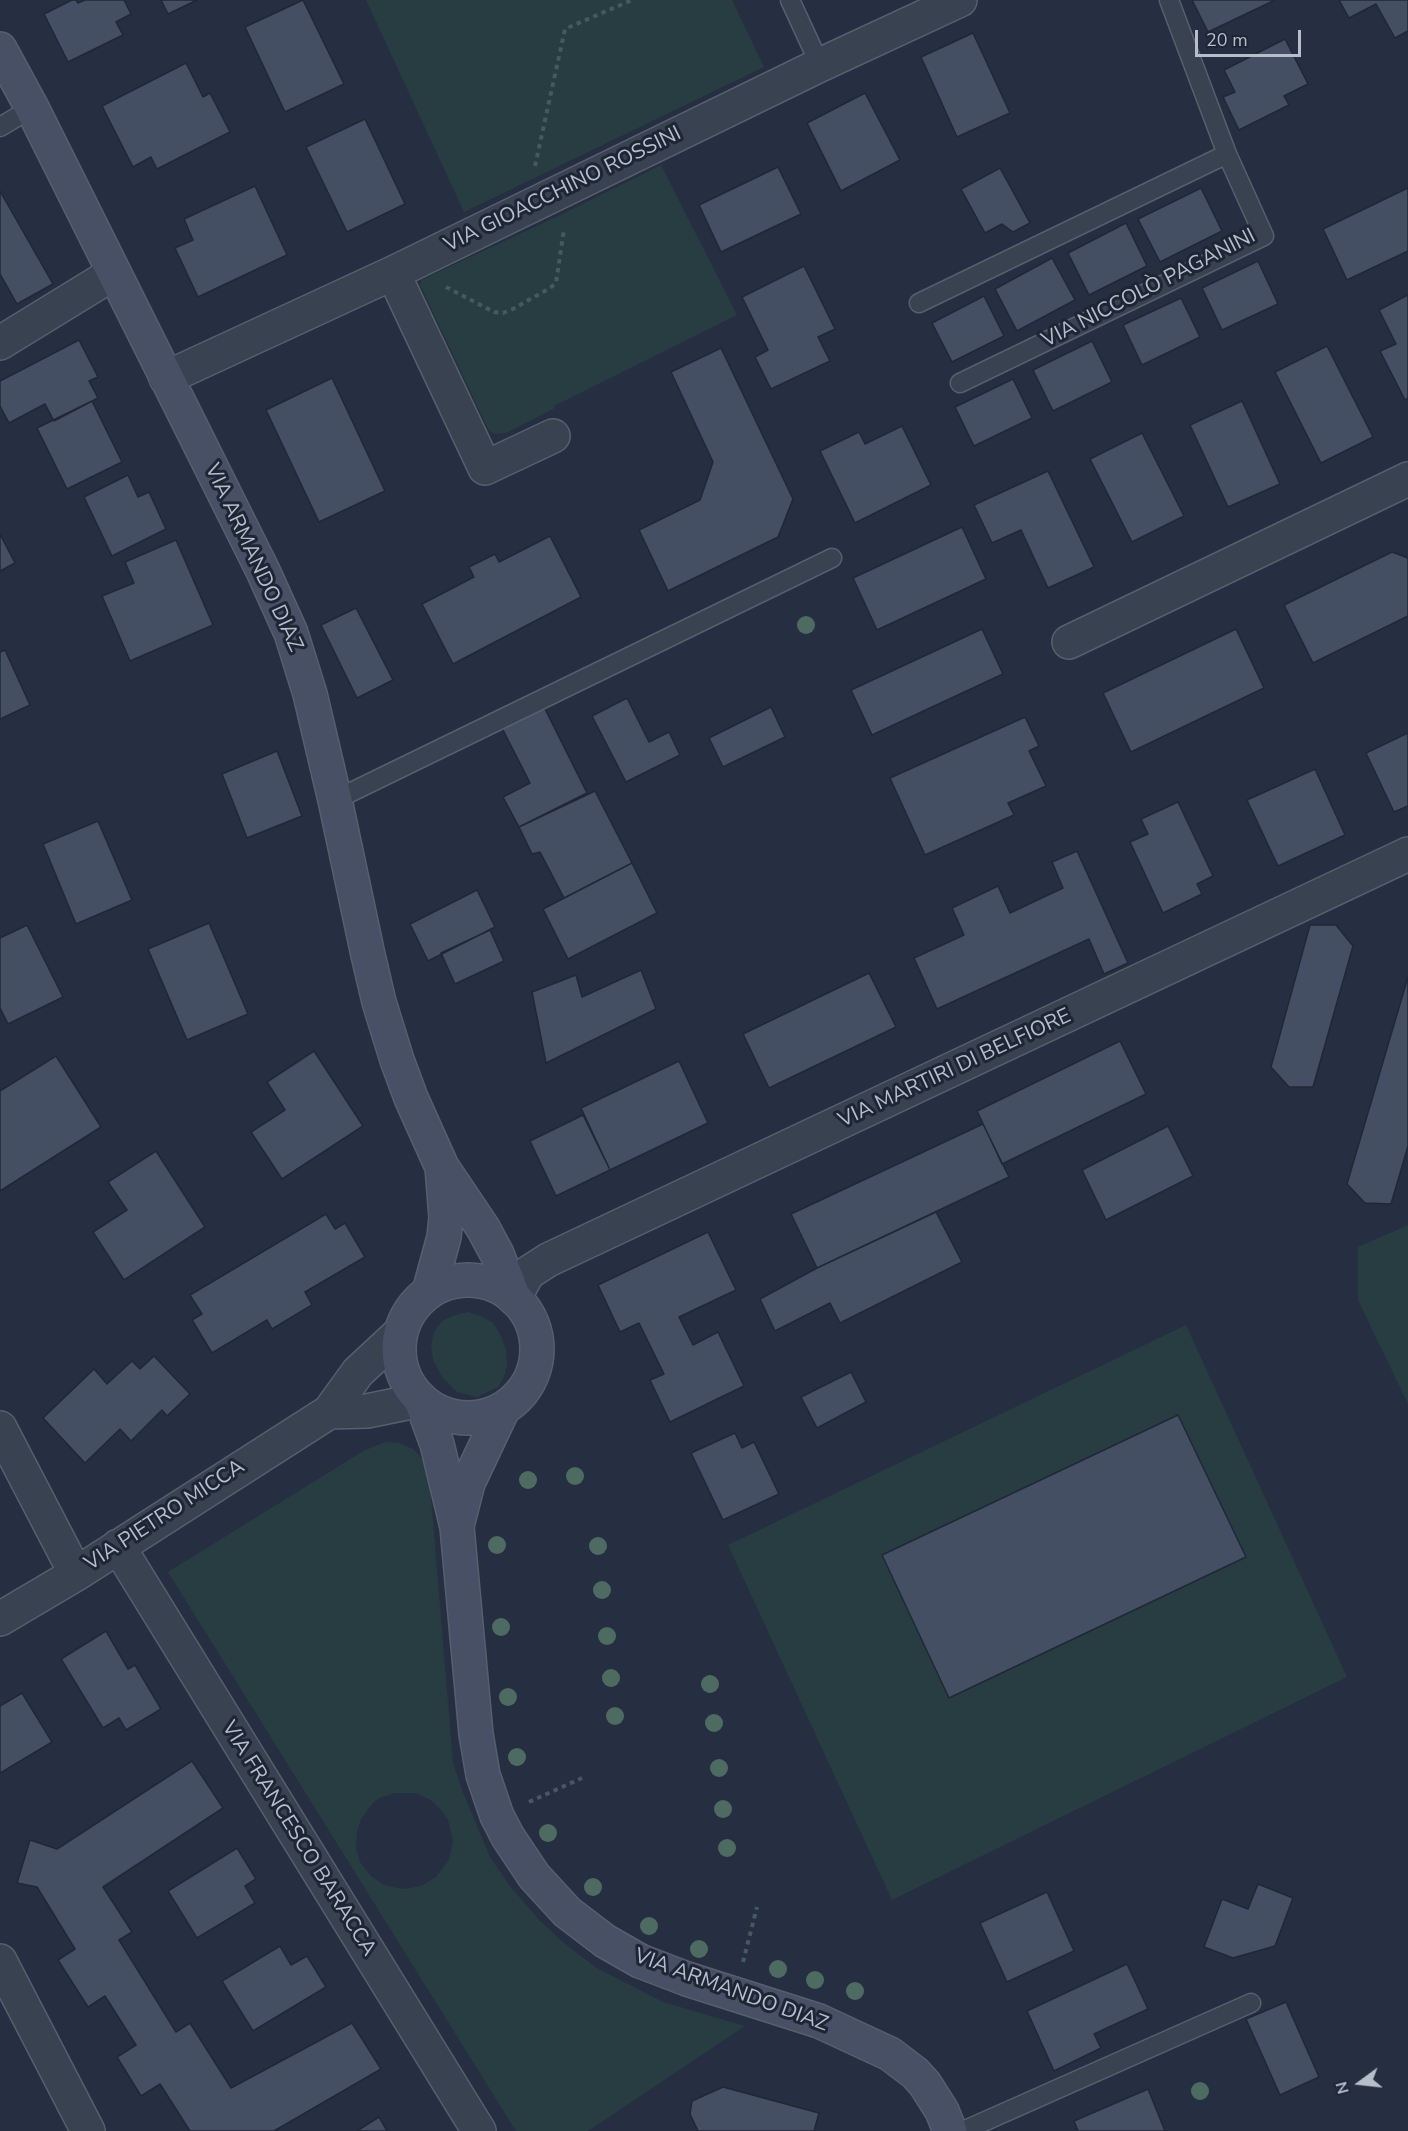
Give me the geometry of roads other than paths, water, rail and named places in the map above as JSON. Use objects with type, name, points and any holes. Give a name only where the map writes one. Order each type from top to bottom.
[{"type":"street","name":"VIA GIOACCHINO ROSSINI","points":[[166,378],[393,273],[820,65],[960,0]]},
{"type":"street","name":"VIA ARMANDO DIAZ","points":[[0,50],[32,108],[263,571],[291,633],[310,694],[379,1002],[411,1098],[442,1167],[483,1228],[497,1254],[514,1298]]},
{"type":"street","points":[[0,343],[114,273]]},
{"type":"street","points":[[393,273],[485,468],[553,436]]},
{"type":"street","points":[[1069,642],[1408,480]]},
{"type":"street","name":"VIA MARTIRI DI BELFIORE","points":[[514,1298],[528,1273],[548,1260],[1408,854]]},
{"type":"street","name":"VIA ARMANDO DIAZ","points":[[429,1292],[444,1237],[446,1217],[442,1167]]},
{"type":"street","name":"VIA ARMANDO DIAZ","points":[[472,1280],[495,1285],[514,1298],[526,1313],[534,1330],[537,1349],[534,1368],[522,1392],[503,1409],[487,1416],[460,1418],[435,1411],[421,1400],[409,1386],[402,1369],[399,1351],[400,1333],[406,1317],[416,1303],[429,1292],[449,1282],[472,1280]]},
{"type":"street","name":"VIA PIETRO MICCA","points":[[0,1619],[76,1574],[329,1412],[358,1372],[400,1333]]},
{"type":"street","name":"VIA ARMANDO DIAZ","points":[[421,1400],[437,1444],[457,1527],[483,1775],[497,1816],[534,1876],[567,1912],[605,1941],[640,1961],[687,1979],[819,2021],[890,2054],[915,2073],[925,2084],[942,2111],[950,2131]]},
{"type":"street","name":"VIA PIETRO MICCA","points":[[329,1412],[367,1410],[421,1400]]},
{"type":"street","name":"VIA ARMANDO DIAZ","points":[[457,1527],[468,1483],[503,1409]]},
{"type":"street","points":[[0,1428],[76,1574]]},
{"type":"street","name":"VIA FRANCESCO BARACCA","points":[[118,1546],[479,2131]]},
{"type":"street","points":[[0,1961],[88,2131]]},
{"type":"lane","points":[[790,0],[820,65]]},
{"type":"lane","name":"VIA NICCOLÒ PAGANINI","points":[[960,383],[1264,236],[1227,154],[1169,0]]},
{"type":"lane","points":[[0,127],[32,108]]},
{"type":"lane","points":[[919,303],[1227,154]]},
{"type":"lane","points":[[335,800],[832,558]]},
{"type":"lane","points":[[963,2131],[1251,2002]]}]
